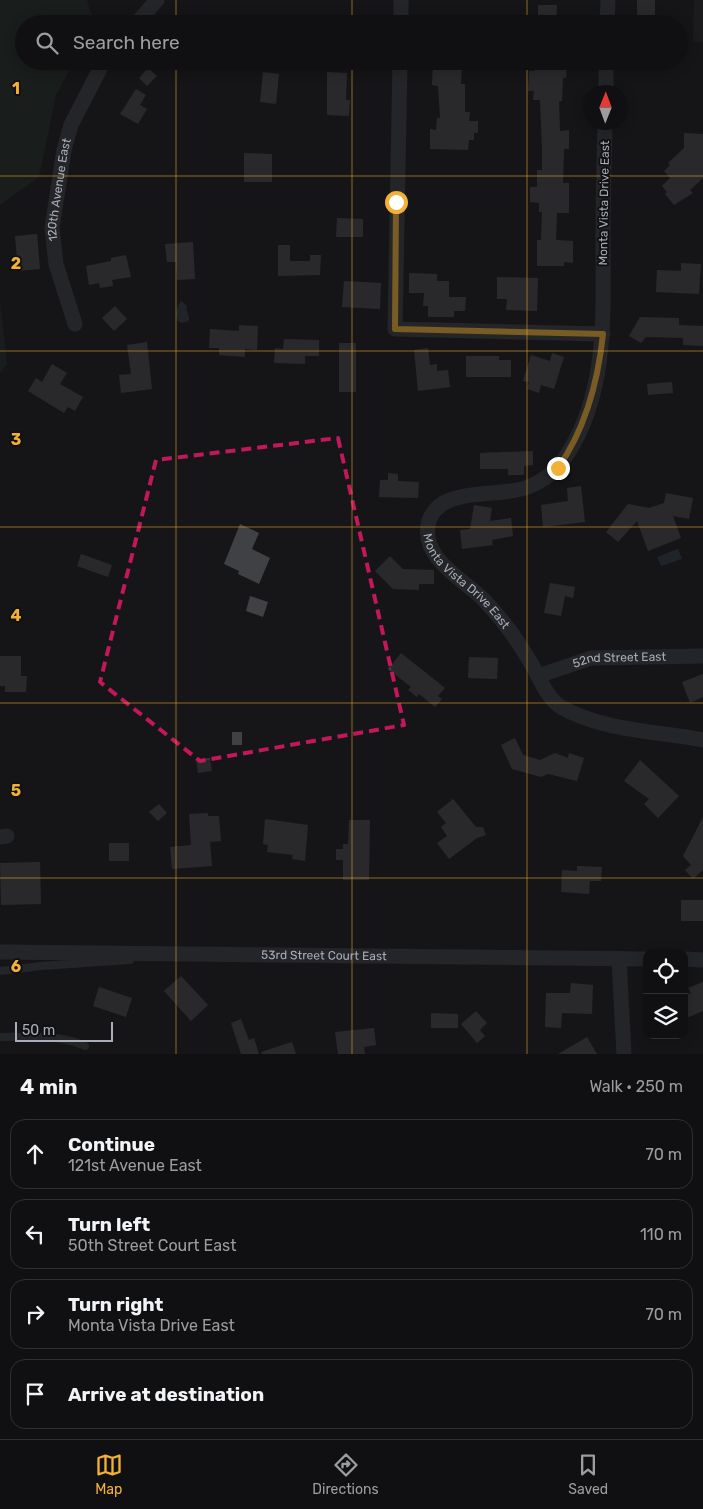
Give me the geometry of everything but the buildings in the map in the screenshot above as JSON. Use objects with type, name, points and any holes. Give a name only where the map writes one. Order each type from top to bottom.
[{"type":"street","points":[[144,15],[157,0]]},
{"type":"street","points":[[401,15],[402,0]]},
{"type":"street","points":[[607,15],[608,0]]},
{"type":"street","name":"120th Avenue East","points":[[75,324],[56,264],[52,244],[53,221],[64,150],[71,125],[99,70]]},
{"type":"street","points":[[400,70],[395,329],[603,334]]},
{"type":"street","points":[[606,70],[606,85]]},
{"type":"street","name":"Monta Vista Drive East","points":[[605,130],[603,334],[596,380],[583,424],[569,452],[558,468],[533,485],[523,489],[458,496],[442,505],[428,524],[430,542],[440,562],[484,600],[505,625],[557,705],[583,717],[627,727],[703,740]]},
{"type":"street","name":"52nd Street East","points":[[538,676],[591,658],[703,656]]},
{"type":"street","name":"53rd Street Court East","points":[[0,952],[643,959]]},
{"type":"street","points":[[619,959],[624,1054]]},
{"type":"street","points":[[688,960],[703,960]]},
{"type":"lane","points":[[0,971],[40,966],[134,960],[148,954]]},
{"type":"lane","points":[[0,1037],[42,1037],[76,1041],[85,1046]]},
{"type":"highlighted area","points":[[338,438],[404,725],[200,761],[100,682],[156,460]]},
{"type":"shaded area","points":[[0,0],[87,0],[91,15],[15,15],[15,70],[69,70],[56,95],[39,177],[0,205]]},
{"type":"shaded area","points":[[694,0],[703,0],[703,42],[693,42]]},
{"type":"shaded area","points":[[181,301],[187,306],[189,319],[189,321],[182,323],[178,321],[176,316],[177,308]]},
{"type":"shaded area","points":[[0,302],[7,364],[0,373]]},
{"type":"shaded area","points":[[678,549],[682,559],[661,566],[657,557]]},
{"type":"route","points":[[396,202],[395,329],[603,334],[596,380],[583,424],[569,452],[558,468]]}]
